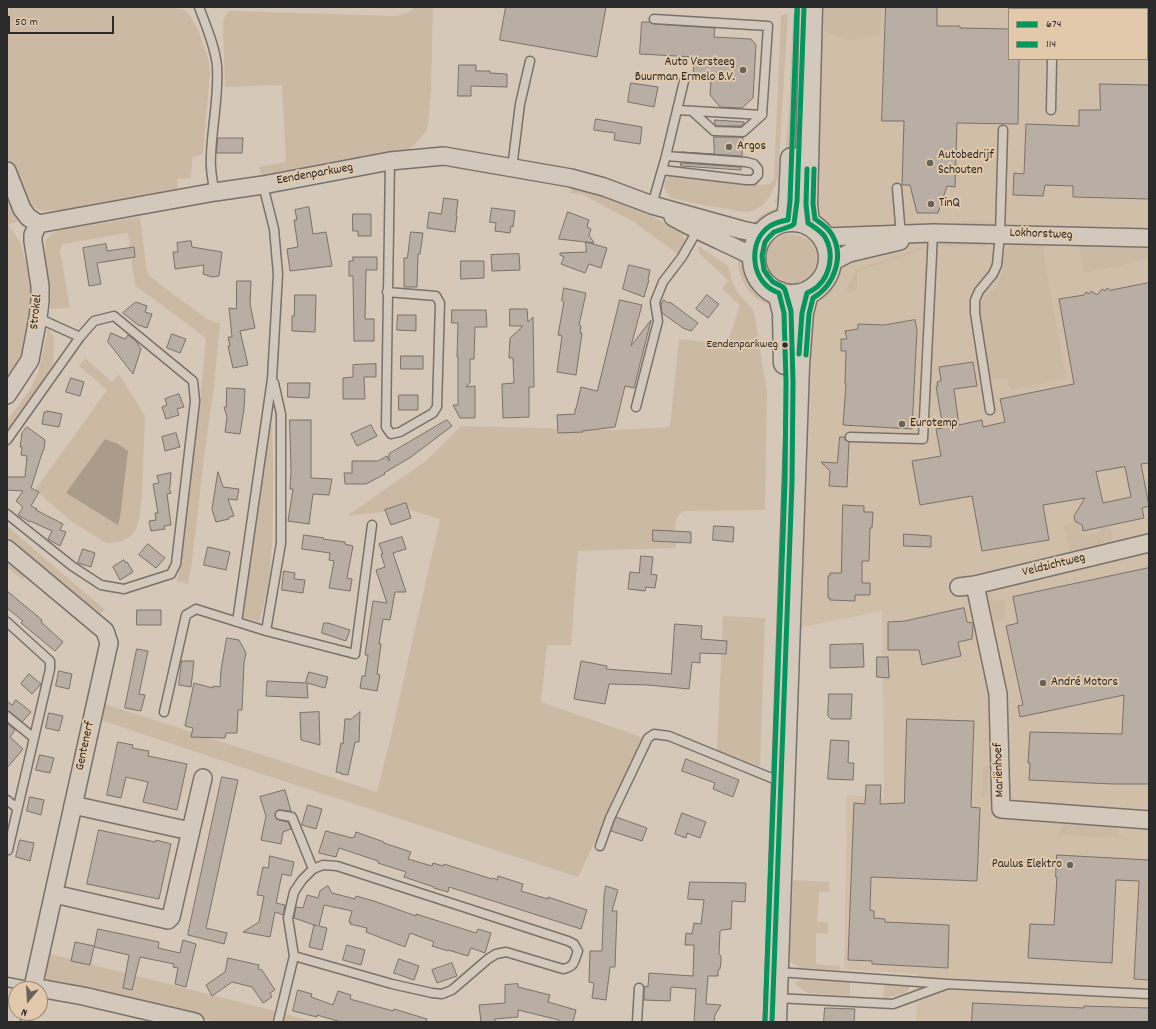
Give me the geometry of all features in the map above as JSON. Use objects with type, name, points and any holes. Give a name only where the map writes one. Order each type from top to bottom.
[{"type":"main road","points":[[797,7],[790,202],[798,221]]},
{"type":"main road","points":[[798,221],[806,204],[811,7]]},
{"type":"main road","points":[[798,221],[817,229],[824,237],[830,250],[830,263],[826,275],[818,286],[807,293],[793,296],[779,293],[769,288],[761,279],[756,268],[754,257],[756,245],[762,234],[770,227],[778,222],[798,221]]},
{"type":"main road","points":[[765,1022],[785,482],[786,390],[784,313],[779,293]]},
{"type":"main road","points":[[775,1022],[798,365],[802,313],[807,293]]},
{"type":"street","name":"Eendenparkweg","points":[[38,224],[390,161],[444,156],[571,178],[604,187],[699,224],[754,257]]},
{"type":"street","points":[[7,170],[22,209],[28,218],[38,224]]},
{"type":"street","name":"Strokel","points":[[7,395],[30,360],[38,318],[40,286],[32,241],[38,224]]},
{"type":"street","name":"Eendenparkweg","points":[[699,224],[762,234]]},
{"type":"street","name":"Lokhorstweg","points":[[830,263],[849,253],[901,238],[933,233],[1149,238]]},
{"type":"street","name":"Lokhorstweg","points":[[824,237],[901,238]]},
{"type":"street","name":"Veldzichtweg","points":[[967,586],[1149,543]]},
{"type":"street","name":"Gentenerf","points":[[7,548],[105,631],[109,643],[35,981]]},
{"type":"street","name":"Mariënhoef","points":[[967,586],[998,694],[1001,809],[1149,820]]},
{"type":"street","points":[[54,894],[168,920],[171,917],[202,778]]},
{"type":"street","points":[[73,805],[190,831]]},
{"type":"street","points":[[48,990],[84,996],[195,1022]]},
{"type":"lane","points":[[199,7],[214,50],[216,66],[217,84],[211,155],[211,169],[215,192]]},
{"type":"lane","points":[[654,19],[768,26],[762,115],[743,132],[714,131],[692,111]]},
{"type":"lane","points":[[1051,110],[1052,60]]},
{"type":"lane","points":[[512,168],[520,104],[530,61]]},
{"type":"lane","points":[[652,205],[678,110],[684,81]]},
{"type":"lane","points":[[678,110],[762,115]]},
{"type":"lane","points":[[990,410],[975,312],[975,300],[979,291],[993,274],[997,265],[1000,234],[1003,130]]},
{"type":"lane","points":[[662,170],[746,180],[753,180],[758,176],[758,169],[754,164],[746,162],[666,156]]},
{"type":"lane","points":[[387,292],[436,296],[440,303],[437,407],[433,413],[400,432],[391,434],[386,427],[387,292],[390,161]]},
{"type":"lane","points":[[237,622],[272,379],[278,274],[274,230],[263,184]]},
{"type":"lane","points":[[897,188],[901,238]]},
{"type":"lane","points":[[636,407],[658,320],[655,302],[663,282],[682,256],[699,224]]},
{"type":"lane","points":[[850,437],[924,440],[933,233]]},
{"type":"lane","points":[[7,440],[80,338],[94,321],[114,316],[193,381],[195,401],[176,564],[172,574],[124,589],[101,585],[72,566],[7,514]]},
{"type":"lane","points":[[38,318],[80,338]]},
{"type":"lane","points":[[266,631],[281,543],[280,414],[272,379]]},
{"type":"lane","points":[[164,712],[186,615],[196,609],[266,631],[355,654],[372,525]]},
{"type":"lane","points":[[7,622],[50,661],[50,669],[8,850]]},
{"type":"lane","points":[[7,716],[34,738]]},
{"type":"lane","points":[[600,846],[610,818],[648,738],[654,734],[669,736],[774,779]]},
{"type":"lane","points":[[7,800],[17,808]]},
{"type":"lane","points":[[280,815],[292,817],[313,869]]},
{"type":"lane","points":[[278,1022],[294,956],[288,918],[294,892],[302,880],[313,869],[323,866],[336,866],[568,941],[574,944],[578,951],[573,965],[569,968],[563,969],[506,952],[496,954],[452,990],[442,994],[392,984],[294,956]]},
{"type":"lane","points":[[777,972],[948,984],[1149,994]]},
{"type":"lane","points":[[776,998],[893,1004],[948,984]]},
{"type":"lane","points":[[637,1022],[639,988]]},
{"type":"shaded area","points":[[10,7],[158,7],[184,9],[189,14],[198,30],[208,58],[210,72],[203,154],[192,158],[191,178],[177,179],[178,191],[65,210],[44,211],[27,203],[21,196],[7,157],[7,30],[9,29],[7,17]]},
{"type":"shaded area","points":[[414,7],[433,7],[431,90],[428,125],[425,133],[420,139],[408,151],[263,178],[259,167],[286,162],[282,85],[225,87],[223,25],[224,18],[227,13],[229,11],[235,11],[395,16],[408,12]]},
{"type":"shaded area","points":[[816,7],[1149,7],[1149,1022],[916,1022],[917,974],[844,969],[847,795],[884,798],[882,611],[793,629],[802,343]]},
{"type":"shaded area","points":[[824,7],[882,7],[880,34],[849,40],[825,32],[823,21]]},
{"type":"shaded area","points":[[788,14],[778,177],[768,199],[759,208],[747,212],[741,212],[671,198],[664,188],[666,179],[669,176],[758,185],[770,184],[774,178],[781,15]]},
{"type":"shaded area","points":[[793,14],[796,14],[788,185],[785,200],[774,203],[783,184],[789,108]]},
{"type":"shaded area","points":[[572,186],[607,196],[656,218],[683,235],[685,240],[678,254],[632,221],[581,194],[570,193]]},
{"type":"shaded area","points":[[7,187],[21,219],[9,224],[10,229],[12,229],[21,245],[26,263],[31,294],[31,309],[27,340],[15,369],[7,382]]},
{"type":"shaded area","points":[[783,206],[780,214],[773,220],[758,225],[751,225],[766,213]]},
{"type":"shaded area","points":[[812,209],[829,222],[837,233],[820,226],[815,219]]},
{"type":"shaded area","points":[[140,217],[147,272],[149,275],[207,319],[220,324],[214,386],[188,584],[176,581],[182,552],[206,338],[135,286],[128,233],[63,244],[60,250],[70,308],[51,309],[45,255],[46,240],[51,234],[60,230]]},
{"type":"shaded area","points":[[959,220],[993,222],[988,226],[964,225]]},
{"type":"shaded area","points":[[786,234],[796,234],[809,241],[816,254],[816,264],[809,277],[796,284],[786,284],[777,280],[770,273],[766,264],[766,254],[770,245],[777,238]]},
{"type":"shaded area","points":[[977,241],[984,243],[986,247],[975,245],[941,247],[945,242]]},
{"type":"shaded area","points":[[1011,243],[1043,245],[1066,378],[1012,390],[1010,389],[1005,378],[990,380],[980,318],[981,304],[986,295],[994,290],[1003,272],[1004,253]]},
{"type":"shaded area","points":[[1079,245],[1149,247],[1149,259],[1084,273]]},
{"type":"shaded area","points":[[698,246],[728,266],[733,284],[738,293],[754,311],[767,393],[765,510],[684,511],[678,515],[675,524],[676,548],[578,551],[571,645],[547,645],[541,702],[644,738],[578,877],[101,720],[105,704],[377,792],[440,519],[407,509],[347,516],[427,460],[461,426],[616,430],[670,427],[679,339],[727,344],[740,305],[722,289],[728,280],[699,253]]},
{"type":"shaded area","points":[[924,247],[926,248],[857,272],[857,290],[843,295],[857,269]]},
{"type":"shaded area","points":[[738,257],[747,262],[758,287],[765,295],[768,304],[755,297],[746,286],[740,272]]},
{"type":"shaded area","points":[[843,263],[839,278],[834,288],[825,297],[812,305],[816,296],[833,270]]},
{"type":"shaded area","points":[[48,329],[54,337],[53,366],[7,433],[7,420],[30,390],[38,373]]},
{"type":"shaded area","points":[[85,358],[112,382],[119,374],[145,416],[142,495],[139,519],[136,529],[130,537],[119,542],[107,543],[72,522],[35,490],[107,390],[79,366]]},
{"type":"shaded area","points":[[270,407],[273,441],[272,545],[267,592],[259,622],[237,615]]},
{"type":"shaded area","points":[[105,439],[118,444],[128,451],[118,525],[66,493]]},
{"type":"shaded area","points":[[1105,500],[1114,547],[1071,556],[1064,525],[1079,521],[1082,535],[1100,532],[1095,502]]},
{"type":"shaded area","points":[[7,526],[105,609],[97,618],[7,542]]},
{"type":"shaded area","points":[[7,558],[27,575],[22,579],[7,567]]},
{"type":"shaded area","points":[[990,593],[994,602],[1006,599],[1005,618],[996,623],[990,622],[986,595]]},
{"type":"shaded area","points":[[723,616],[765,618],[760,766],[717,751]]},
{"type":"shaded area","points":[[983,766],[989,766],[987,796],[982,798]]},
{"type":"shaded area","points":[[1063,824],[1118,826],[1118,835],[1126,838],[1058,835]]},
{"type":"shaded area","points":[[793,880],[830,882],[829,892],[819,892],[817,922],[828,922],[828,934],[816,933],[816,964],[840,966],[840,970],[798,968],[789,961]]},
{"type":"shaded area","points":[[46,953],[275,1011],[272,1021],[216,1022],[48,983],[48,981],[39,981]]},
{"type":"shaded area","points":[[804,978],[850,981],[850,996],[807,993],[794,983]]},
{"type":"shaded area","points":[[884,984],[907,985],[909,990],[906,993],[883,999]]},
{"type":"shaded area","points":[[285,1014],[316,1022],[284,1022]]},
{"type":"building","points":[[506,7],[606,7],[597,57],[500,40]]},
{"type":"building","points":[[886,7],[937,7],[937,26],[1008,29],[1008,60],[1019,60],[1018,124],[957,123],[955,187],[947,186],[938,213],[917,213],[910,185],[902,185],[904,121],[882,121]]},
{"type":"building","points":[[642,22],[715,28],[714,37],[751,39],[756,45],[753,98],[742,108],[720,107],[710,95],[711,80],[693,78],[694,57],[640,54]]},
{"type":"building","points":[[459,65],[476,65],[476,71],[490,71],[490,73],[507,74],[507,87],[471,86],[471,96],[458,96]]},
{"type":"building","points":[[631,83],[658,87],[654,107],[628,102]]},
{"type":"building","points":[[1100,84],[1149,85],[1149,199],[1073,197],[1073,186],[1045,185],[1043,196],[1013,195],[1014,173],[1024,174],[1026,124],[1079,126],[1079,110],[1100,110]]},
{"type":"building","points":[[596,119],[642,127],[640,144],[614,140],[615,133],[594,130]]},
{"type":"building","points":[[715,120],[744,122],[744,124],[741,126],[716,126]]},
{"type":"building","points":[[714,137],[743,137],[742,156],[681,152],[714,154]]},
{"type":"building","points":[[218,138],[243,138],[242,153],[217,153]]},
{"type":"building","points":[[681,163],[741,167],[741,170],[681,166]]},
{"type":"building","points":[[444,198],[458,200],[455,232],[427,228],[429,212],[441,214]]},
{"type":"building","points":[[309,207],[313,234],[326,232],[332,266],[290,271],[287,249],[298,247],[294,220],[297,220],[295,210]]},
{"type":"building","points":[[492,208],[515,211],[513,227],[511,226],[510,233],[495,231],[496,223],[490,222]]},
{"type":"building","points":[[568,212],[589,220],[587,227],[591,229],[589,235],[594,243],[559,239]]},
{"type":"building","points":[[353,214],[371,214],[371,236],[358,236],[358,231],[353,231]]},
{"type":"building","points":[[411,232],[423,233],[420,254],[418,254],[417,287],[404,287],[404,258],[407,258]]},
{"type":"building","points":[[191,241],[192,247],[222,252],[219,276],[212,277],[203,274],[204,265],[175,269],[173,252],[178,252],[177,243]]},
{"type":"building","points":[[586,242],[607,248],[601,268],[589,264],[585,273],[561,264],[564,257],[560,255],[560,253],[586,252]]},
{"type":"building","points":[[106,244],[107,251],[134,247],[135,257],[97,263],[101,284],[89,286],[83,248]]},
{"type":"building","points":[[519,254],[520,270],[492,271],[491,255]]},
{"type":"building","points":[[353,257],[377,257],[377,270],[366,270],[365,319],[374,319],[374,341],[354,341],[353,276],[349,276],[349,261],[353,261]]},
{"type":"building","points":[[461,261],[484,261],[484,278],[461,279]]},
{"type":"building","points":[[629,265],[650,270],[644,297],[623,289]]},
{"type":"building","points":[[237,281],[251,281],[250,304],[255,328],[240,331],[248,365],[233,368],[228,346],[230,346],[228,337],[232,337],[229,308],[236,309]]},
{"type":"building","points":[[1149,283],[1149,463],[1141,464],[1149,506],[1142,508],[1144,518],[1083,531],[1082,525],[1075,521],[1074,516],[1085,498],[1043,505],[1049,540],[982,551],[972,496],[920,505],[912,461],[941,456],[936,429],[943,428],[936,386],[938,386],[937,382],[941,381],[939,367],[973,362],[977,386],[954,389],[959,425],[982,420],[983,427],[1005,422],[1000,399],[1074,384],[1059,299],[1084,295],[1086,292],[1089,294],[1091,291],[1097,295],[1102,289],[1105,291],[1107,288],[1110,290]],"holes":[[[1125,467],[1131,497],[1103,503],[1096,472]]]},
{"type":"building","points":[[564,288],[586,293],[579,325],[581,326],[580,333],[582,333],[576,375],[557,372],[562,336],[558,335],[564,302],[562,301]]},
{"type":"building","points":[[295,295],[316,295],[315,332],[292,331],[292,316],[294,316]]},
{"type":"building","points":[[707,295],[719,304],[708,318],[696,309]]},
{"type":"building","points":[[620,300],[642,305],[631,346],[651,320],[634,388],[625,386],[615,427],[582,431],[583,432],[558,433],[557,415],[575,414],[581,387],[597,391]]},
{"type":"building","points":[[664,300],[668,303],[670,302],[698,323],[691,331],[683,328],[662,313],[661,305]]},
{"type":"building","points":[[136,302],[147,306],[145,312],[152,314],[147,328],[138,325],[123,313]]},
{"type":"building","points":[[510,309],[527,309],[528,322],[533,317],[534,387],[529,387],[529,417],[503,418],[502,384],[514,383],[513,358],[509,358],[510,338],[523,326],[510,326]]},
{"type":"building","points":[[452,310],[486,310],[487,327],[475,327],[474,359],[470,359],[470,383],[466,387],[475,386],[475,418],[460,418],[453,405],[458,405],[458,323],[452,323]]},
{"type":"building","points":[[398,315],[416,315],[416,331],[397,330]]},
{"type":"building","points":[[915,320],[917,330],[912,429],[843,425],[846,384],[846,351],[841,351],[841,339],[847,339],[845,331],[858,329],[858,324],[884,325]]},
{"type":"building","points":[[111,333],[125,339],[128,335],[136,341],[141,349],[133,374],[108,342]]},
{"type":"building","points":[[172,334],[186,339],[180,353],[167,348]]},
{"type":"building","points":[[401,356],[423,356],[423,369],[401,369]]},
{"type":"building","points":[[376,364],[376,377],[364,377],[365,399],[343,399],[343,378],[353,377],[353,365]]},
{"type":"building","points":[[71,378],[84,382],[80,396],[66,392]]},
{"type":"building","points":[[288,383],[310,383],[309,398],[288,397]]},
{"type":"building","points":[[227,388],[245,389],[244,409],[240,434],[225,432],[227,417],[224,407],[226,407]]},
{"type":"building","points":[[179,394],[184,407],[177,409],[179,415],[166,419],[162,407],[167,405],[165,399]]},
{"type":"building","points":[[399,395],[418,395],[418,410],[399,410]]},
{"type":"building","points":[[47,411],[62,414],[59,427],[42,424],[44,412]]},
{"type":"building","points":[[290,420],[311,420],[311,478],[332,479],[329,495],[313,494],[309,524],[288,521],[293,489],[290,489]]},
{"type":"building","points":[[447,420],[452,426],[411,457],[384,473],[385,474],[366,484],[345,484],[344,473],[352,473],[352,461],[378,461],[387,456],[389,461],[389,454]]},
{"type":"building","points":[[371,425],[377,436],[357,446],[351,434]]},
{"type":"building","points":[[27,427],[45,440],[44,450],[31,488],[39,492],[31,506],[63,524],[60,530],[66,532],[60,546],[48,539],[52,531],[30,522],[18,515],[23,507],[16,501],[23,491],[7,490],[7,477],[25,477],[27,456],[21,455],[22,447],[20,447],[22,433]]},
{"type":"building","points":[[176,433],[180,447],[165,451],[162,437]]},
{"type":"building","points":[[840,437],[845,437],[845,440],[849,442],[847,487],[829,486],[830,471],[821,462],[837,463]]},
{"type":"building","points":[[218,472],[223,487],[239,489],[237,500],[228,499],[234,516],[229,517],[229,519],[216,522],[212,510]]},
{"type":"building","points":[[171,473],[169,488],[171,493],[167,494],[171,525],[164,526],[165,529],[151,531],[149,521],[156,520],[155,513],[158,513],[153,484],[159,483],[157,476]]},
{"type":"building","points":[[406,503],[411,518],[391,525],[385,510]]},
{"type":"building","points":[[843,505],[864,506],[864,512],[873,512],[872,528],[870,528],[869,561],[862,561],[862,583],[870,583],[870,595],[855,595],[855,601],[830,600],[830,598],[828,598],[828,576],[830,576],[830,573],[841,573]]},
{"type":"building","points":[[714,526],[734,527],[733,542],[713,540]]},
{"type":"building","points":[[653,530],[691,532],[691,543],[653,541]]},
{"type":"building","points":[[904,534],[931,536],[931,547],[904,546]]},
{"type":"building","points":[[304,535],[345,542],[345,544],[353,546],[347,578],[352,579],[350,591],[329,588],[334,561],[329,560],[330,553],[302,549]]},
{"type":"building","points":[[402,537],[406,549],[393,553],[406,592],[395,592],[390,620],[383,619],[379,644],[381,644],[377,674],[380,675],[377,691],[360,688],[362,676],[365,676],[368,655],[365,655],[373,601],[387,603],[376,570],[385,567],[381,554],[383,554],[379,544]]},
{"type":"building","points":[[148,544],[165,558],[156,568],[139,555]]},
{"type":"building","points":[[208,547],[230,552],[226,570],[204,565]]},
{"type":"building","points":[[83,549],[95,553],[91,567],[78,563]]},
{"type":"building","points":[[641,556],[653,557],[651,574],[657,575],[655,588],[646,587],[645,591],[628,589],[630,572],[639,573]]},
{"type":"building","points":[[124,560],[133,572],[120,580],[113,567]]},
{"type":"building","points":[[1149,568],[1149,784],[1029,780],[1030,763],[1028,763],[1030,732],[1122,734],[1124,695],[1020,717],[1018,706],[1023,705],[1006,626],[1018,623],[1013,597]]},
{"type":"building","points":[[284,571],[295,573],[294,579],[305,580],[303,593],[282,590]]},
{"type":"building","points":[[7,591],[42,620],[41,622],[63,642],[55,651],[21,623],[23,621],[7,608]]},
{"type":"building","points":[[964,608],[967,622],[973,623],[973,625],[972,639],[958,642],[961,656],[922,665],[919,650],[888,650],[888,622],[905,621]]},
{"type":"building","points":[[137,610],[161,610],[161,625],[137,625]]},
{"type":"building","points":[[324,623],[350,630],[346,641],[322,633]]},
{"type":"building","points":[[675,624],[702,626],[701,639],[727,641],[726,654],[700,653],[700,663],[692,662],[689,689],[648,685],[609,684],[605,704],[574,699],[581,661],[607,666],[606,669],[671,674]]},
{"type":"building","points":[[227,638],[239,640],[246,653],[244,663],[242,710],[238,710],[237,733],[226,733],[225,738],[191,737],[193,728],[185,726],[194,683],[213,688],[213,686],[220,687],[221,670]]},
{"type":"building","points":[[863,644],[864,667],[830,668],[830,645]]},
{"type":"building","points":[[137,649],[148,651],[139,694],[145,695],[141,711],[125,708]]},
{"type":"building","points":[[877,657],[888,657],[889,678],[877,677]]},
{"type":"building","points":[[182,661],[194,661],[191,687],[179,685]]},
{"type":"building","points":[[59,671],[72,674],[69,689],[56,686]]},
{"type":"building","points":[[309,672],[328,677],[325,688],[307,683],[308,698],[266,696],[267,681],[305,683]]},
{"type":"building","points":[[29,674],[41,684],[32,694],[21,684]]},
{"type":"building","points":[[829,694],[852,694],[851,719],[831,719],[828,716]]},
{"type":"building","points":[[16,700],[31,712],[22,722],[7,711],[7,701],[12,705]]},
{"type":"building","points":[[319,712],[320,745],[301,740],[300,713]]},
{"type":"building","points":[[360,712],[359,742],[355,742],[348,775],[341,774],[336,772],[341,743],[343,744],[345,719],[351,719]]},
{"type":"building","points":[[49,713],[63,716],[59,731],[46,728]]},
{"type":"building","points":[[907,719],[974,721],[971,807],[980,808],[977,881],[871,877],[870,910],[874,911],[874,918],[885,919],[885,922],[949,925],[948,968],[872,964],[872,961],[848,960],[854,803],[865,804],[866,785],[881,785],[880,804],[904,803]]},
{"type":"building","points":[[7,723],[15,730],[10,737],[23,749],[7,768]]},
{"type":"building","points":[[831,740],[849,741],[848,763],[854,763],[853,780],[828,779]]},
{"type":"building","points":[[118,742],[133,745],[132,748],[149,751],[148,756],[187,764],[177,810],[143,802],[148,782],[126,777],[121,798],[107,795]]},
{"type":"building","points":[[40,755],[54,758],[50,773],[36,770]]},
{"type":"building","points":[[686,759],[739,780],[733,797],[713,789],[715,783],[682,771]]},
{"type":"building","points":[[222,777],[238,780],[206,928],[227,933],[224,944],[188,935]]},
{"type":"building","points":[[285,790],[291,811],[278,810],[275,817],[279,820],[288,822],[291,829],[283,832],[281,844],[261,840],[266,816],[260,797]]},
{"type":"building","points":[[30,797],[44,800],[41,815],[27,811]]},
{"type":"building","points":[[308,805],[322,809],[316,829],[302,825]]},
{"type":"building","points":[[682,813],[706,822],[700,838],[687,833],[686,838],[675,834]]},
{"type":"building","points":[[616,817],[647,828],[642,841],[611,831]]},
{"type":"building","points":[[99,830],[171,844],[159,899],[87,884]]},
{"type":"building","points":[[326,831],[352,838],[354,838],[356,832],[411,852],[408,859],[432,866],[433,863],[443,866],[444,864],[492,879],[497,880],[498,876],[523,884],[521,891],[548,899],[548,897],[587,910],[581,929],[449,887],[448,892],[434,888],[404,877],[406,872],[339,848],[336,857],[319,853]]},
{"type":"building","points":[[20,840],[34,843],[30,861],[16,857]]},
{"type":"building","points":[[1057,855],[1149,860],[1149,980],[1134,979],[1139,881],[1116,880],[1112,963],[1028,958],[1030,924],[1054,925]]},
{"type":"building","points":[[270,856],[294,862],[291,876],[282,874],[276,903],[285,905],[283,915],[275,912],[270,937],[243,932],[259,922],[264,896],[257,895],[263,867],[268,868]]},
{"type":"building","points":[[690,882],[746,883],[745,902],[732,901],[731,929],[720,931],[719,954],[721,956],[721,962],[720,969],[718,970],[718,976],[708,976],[706,1004],[721,1005],[715,1015],[714,1022],[694,1022],[696,989],[671,987],[670,1001],[644,1000],[644,986],[648,987],[649,973],[693,976],[694,945],[685,945],[686,933],[692,934],[694,923],[701,924],[704,900],[688,899]]},
{"type":"building","points":[[328,886],[332,893],[355,899],[356,896],[374,901],[416,916],[416,914],[476,933],[478,929],[491,933],[485,953],[471,948],[468,956],[448,951],[432,946],[434,942],[410,933],[405,947],[366,932],[367,928],[350,924],[351,922],[349,922],[352,911],[324,905],[319,926],[327,928],[322,950],[309,947],[314,925],[317,926],[294,918],[296,907],[303,908],[307,895],[318,898],[320,891]]},
{"type":"building","points":[[606,886],[618,890],[612,911],[617,911],[615,967],[610,967],[606,1000],[592,998],[594,983],[589,982],[590,951],[602,951],[604,896]]},
{"type":"building","points":[[98,929],[159,942],[158,948],[180,953],[183,940],[196,944],[186,987],[175,984],[178,968],[173,967],[174,964],[140,957],[132,990],[123,988],[129,955],[94,947],[90,965],[71,961],[75,942],[94,946]]},
{"type":"building","points":[[347,945],[365,950],[361,965],[343,960]]},
{"type":"building","points":[[228,958],[259,965],[258,969],[262,970],[275,990],[270,993],[272,997],[263,1003],[252,987],[232,982],[212,996],[206,985],[225,972]]},
{"type":"building","points":[[399,959],[419,966],[414,980],[394,973]]},
{"type":"building","points":[[452,963],[457,976],[437,983],[432,970]]},
{"type":"building","points":[[518,984],[518,987],[550,995],[548,1002],[576,1010],[573,1022],[558,1022],[559,1020],[518,1010],[518,1017],[495,1019],[495,1022],[481,1022],[479,1005],[505,1003],[505,985]]},
{"type":"building","points":[[298,990],[312,994],[311,997],[333,1005],[338,991],[351,995],[350,999],[393,1011],[394,1009],[427,1019],[426,1022],[341,1022],[317,1015],[317,1017],[293,1011]]},
{"type":"building","points":[[973,1003],[1084,1008],[1084,1006],[1149,1008],[1149,1022],[972,1022]]},
{"type":"building","points":[[825,1008],[855,1009],[854,1022],[824,1022]]},
{"type":"transit line","name":"674","points":[[765,1022],[785,482],[786,382],[784,313],[779,293],[772,290],[762,281],[755,265],[755,256],[756,247],[763,232],[772,225],[788,220],[797,7]]},
{"type":"transit line","name":"114","points":[[772,1022],[792,482],[793,382],[791,311],[785,290],[783,287],[773,282],[764,270],[762,256],[765,242],[769,237],[774,232],[794,224],[797,201],[804,7]]},
{"type":"transit line","name":"674","points":[[799,354],[802,313],[807,293],[816,288],[822,281],[826,275],[830,263],[830,249],[825,237],[808,223],[806,204],[807,169]]},
{"type":"transit line","name":"114","points":[[806,355],[809,314],[813,298],[821,292],[832,278],[836,269],[837,260],[837,251],[831,233],[826,227],[815,219],[813,204],[814,169]]},
{"type":"place","name":"Auto Versteeg Buurman Ermelo B.V.","points":[[743,70]]},
{"type":"place","name":"Argos","points":[[729,147]]},
{"type":"place","name":"Autobedrijf Schouten","points":[[930,163]]},
{"type":"place","name":"TinQ","points":[[931,204]]},
{"type":"place","name":"Eendenparkweg","points":[[785,345]]},
{"type":"place","name":"Eurotemp","points":[[902,424]]},
{"type":"place","name":"André Motors","points":[[1043,683]]},
{"type":"place","name":"Paulus Elektro","points":[[1070,865]]}]
